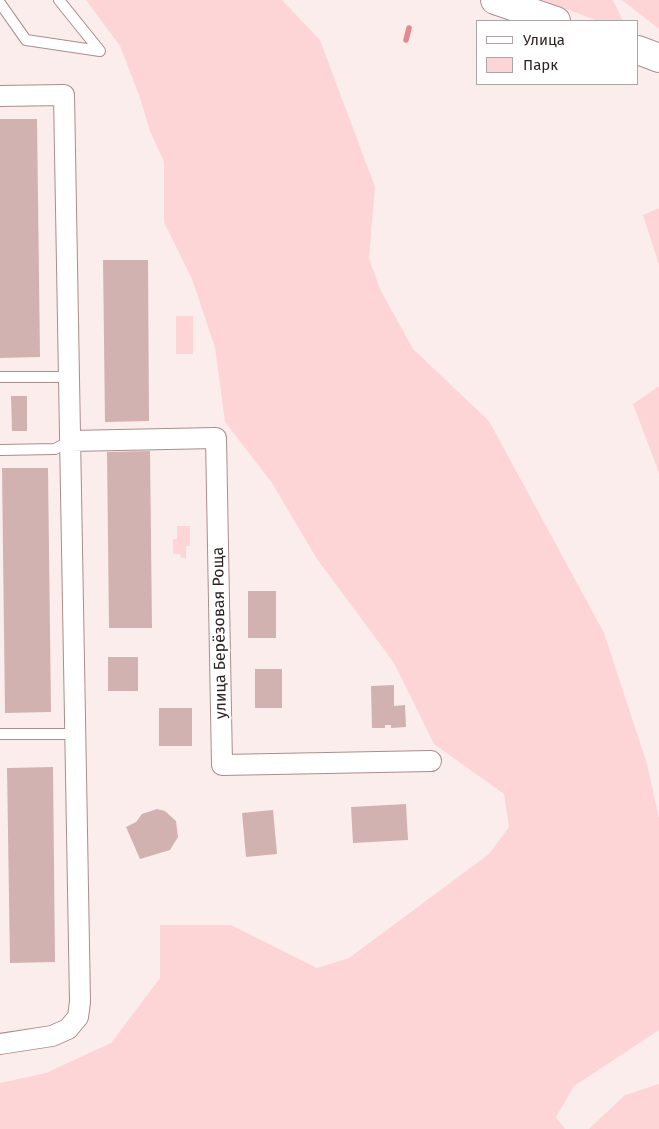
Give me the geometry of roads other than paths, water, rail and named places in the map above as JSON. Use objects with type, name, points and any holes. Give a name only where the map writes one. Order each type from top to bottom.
[{"type":"main road","points":[[495,0],[553,20]]},
{"type":"main road","points":[[639,50],[659,58]]},
{"type":"street","points":[[0,96],[64,95],[80,1002],[78,1017],[68,1029],[52,1036],[0,1044]]},
{"type":"street","name":"улица Берёзовая Роща","points":[[70,441],[216,438],[222,765],[431,761]]},
{"type":"lane","points":[[0,3],[26,40],[100,52],[59,0]]},
{"type":"lane","points":[[0,377],[69,377]]},
{"type":"lane","points":[[0,450],[55,449],[70,441]]},
{"type":"lane","points":[[0,734],[75,734]]},
{"type":"waterway","points":[[406,40],[409,28]]}]
